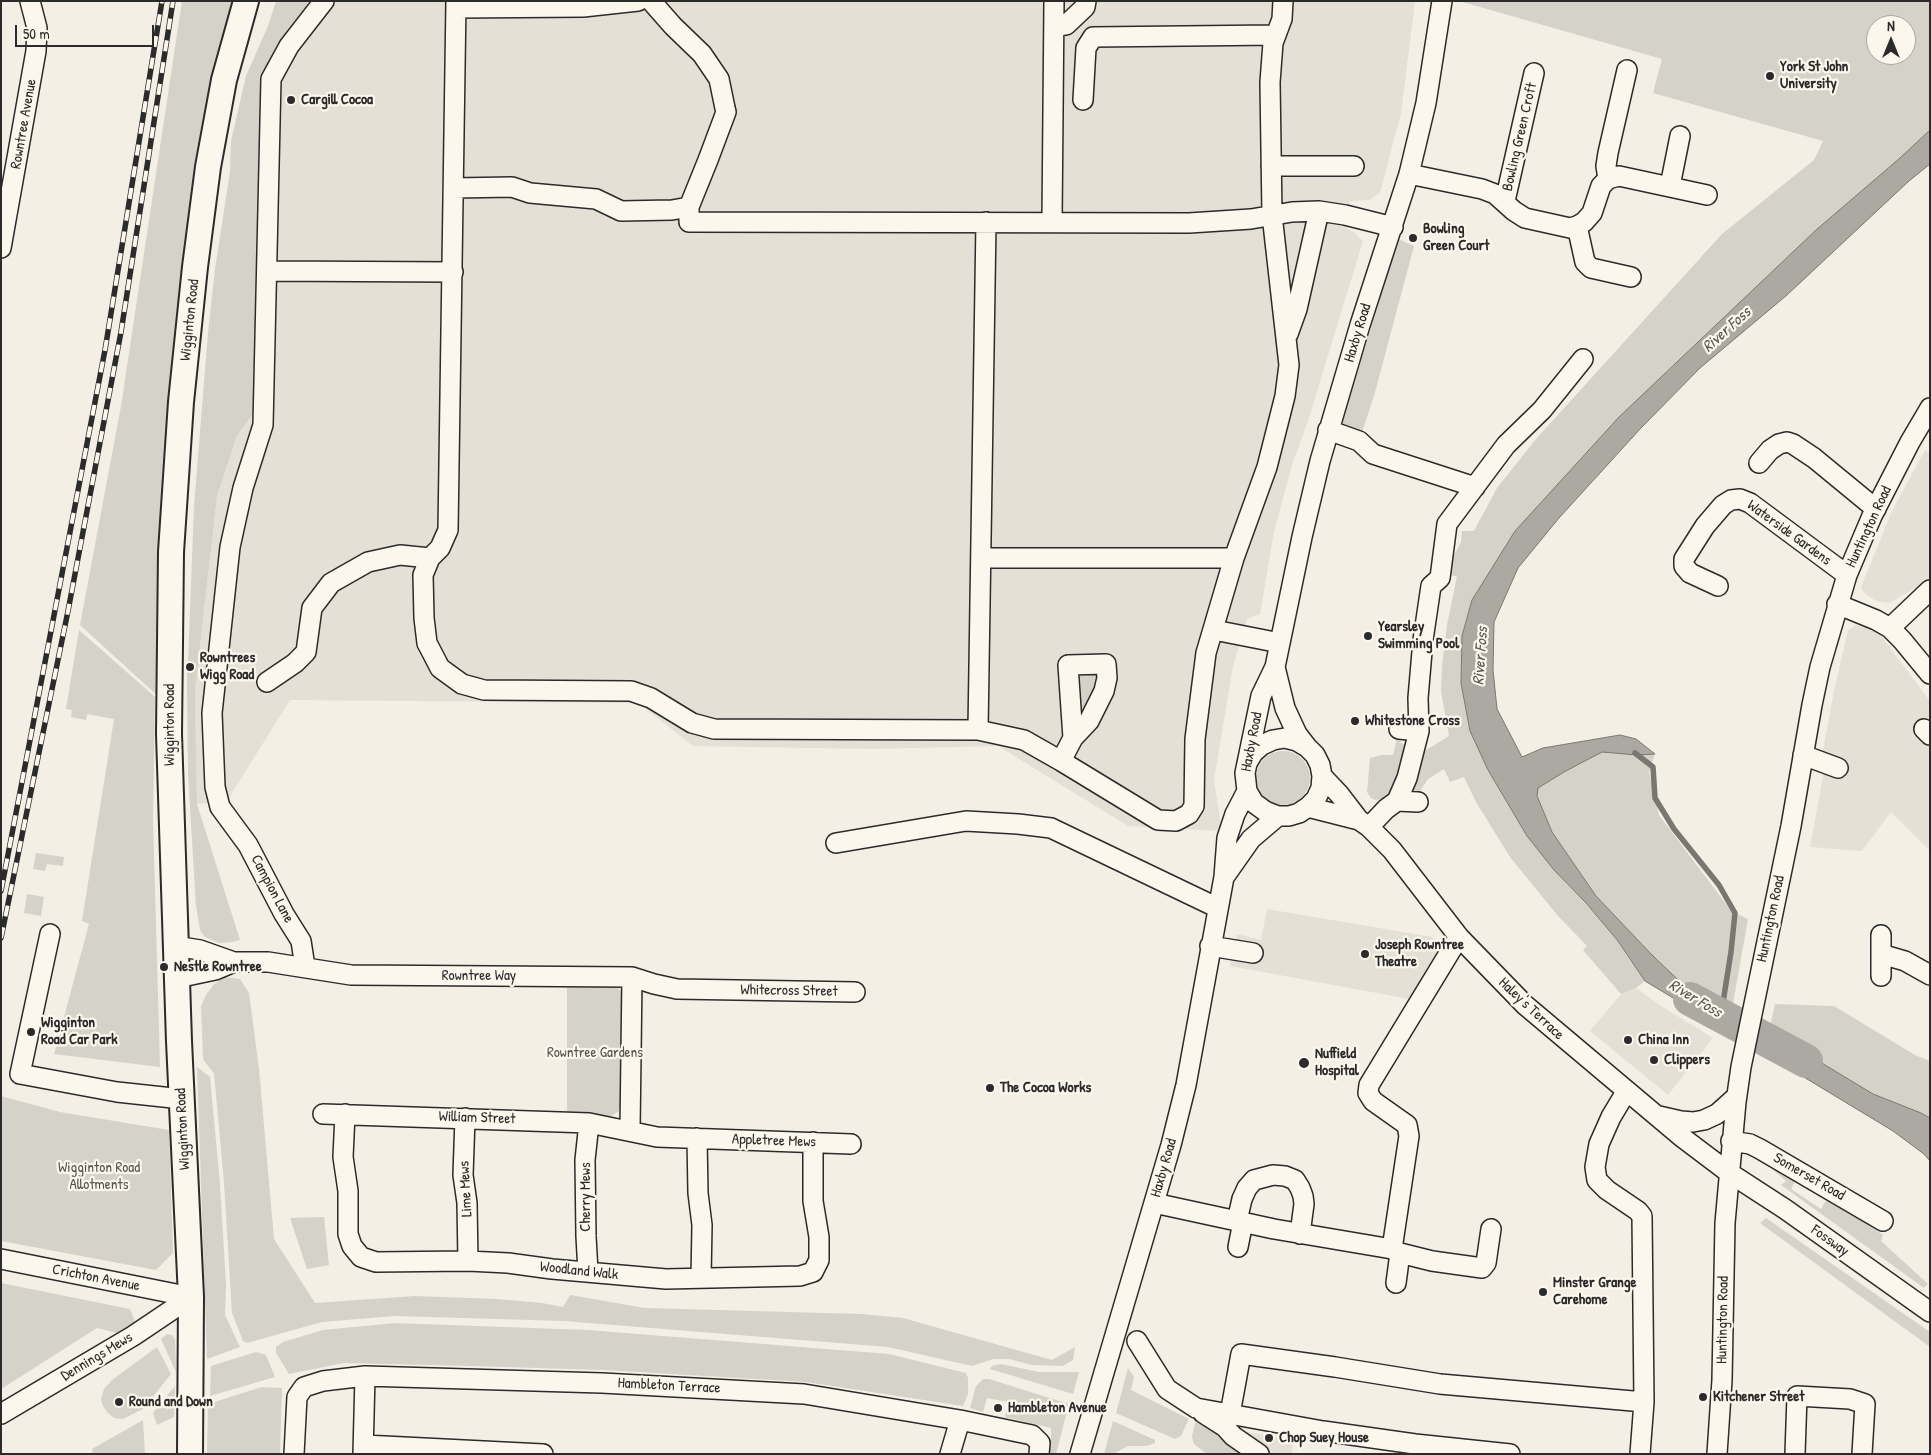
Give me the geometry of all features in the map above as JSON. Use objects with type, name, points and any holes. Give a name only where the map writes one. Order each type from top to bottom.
[{"type":"main road","name":"Wigginton Road","points":[[190,1454],[192,1326],[176,946],[170,734],[170,562],[181,402],[195,267],[208,167],[224,80],[246,1]]},
{"type":"street","name":"Rowntree Avenue","points":[[1,248],[36,51],[37,28],[30,1]]},
{"type":"street","name":"Campion Lane","points":[[305,966],[301,941],[276,900],[248,845],[220,807],[215,787],[212,712],[230,547],[243,488],[263,425],[271,80],[289,46],[324,1]]},
{"type":"street","points":[[638,1],[583,7],[456,4],[448,530],[440,548],[430,558],[424,575],[424,618],[428,643],[440,668],[462,684],[484,690],[631,691],[651,698],[692,723],[714,729],[978,730],[1024,740],[1158,820],[1176,821],[1189,814],[1194,806],[1195,739],[1205,662],[1234,558],[1266,467],[1284,396],[1289,365],[1272,215],[1271,166],[1270,82],[1273,43],[1282,19],[1283,1]]},
{"type":"street","points":[[651,1],[702,54],[719,79],[726,112],[689,207],[689,222],[1189,223],[1251,219],[1292,212],[1320,211],[1393,227]]},
{"type":"street","points":[[1052,222],[1054,1]]},
{"type":"street","points":[[1054,27],[1066,25],[1085,7],[1086,1]]},
{"type":"street","name":"Haxby Road","points":[[1081,1452],[1154,1203],[1186,1085],[1224,877],[1227,838],[1235,814],[1247,791],[1245,782],[1247,764],[1261,696],[1274,666],[1280,643],[1302,537],[1328,430],[1409,174],[1426,103],[1442,1]]},
{"type":"street","points":[[1084,100],[1086,48],[1094,38],[1276,35]]},
{"type":"street","points":[[1608,180],[1606,166],[1608,153],[1627,70]]},
{"type":"street","name":"Bowling Green Croft","points":[[1505,201],[1534,73]]},
{"type":"street","points":[[1670,186],[1680,136]]},
{"type":"street","points":[[1271,166],[1354,166]]},
{"type":"street","points":[[1409,174],[1482,189],[1505,201],[1514,211],[1525,218],[1570,228],[1577,226],[1592,213],[1601,186],[1608,180],[1619,176],[1707,195]]},
{"type":"street","points":[[454,188],[512,188],[530,193],[596,199],[622,211],[672,210],[689,207]]},
{"type":"street","points":[[1286,337],[1297,309],[1320,211]]},
{"type":"street","points":[[978,730],[986,222]]},
{"type":"street","points":[[1577,226],[1585,262],[1591,268],[1631,277]]},
{"type":"street","points":[[267,271],[453,272]]},
{"type":"street","points":[[1308,807],[1364,824],[1397,801],[1407,778],[1419,731],[1418,698],[1422,650],[1431,586],[1440,578],[1447,524],[1506,445],[1542,410],[1584,359]]},
{"type":"street","name":"Huntington Road","points":[[1717,1454],[1722,1380],[1724,1243],[1728,1172],[1736,1096],[1791,826],[1820,668],[1837,604],[1847,575],[1876,509],[1910,442],[1930,408]]},
{"type":"street","points":[[1328,430],[1359,441],[1373,454],[1475,487]]},
{"type":"street","points":[[1759,462],[1770,450],[1779,444],[1787,442],[1793,444],[1814,458],[1876,509]]},
{"type":"street","name":"Waterside Gardens","points":[[1718,586],[1690,573],[1684,566],[1684,559],[1705,526],[1723,505],[1731,500],[1740,499],[1750,503],[1847,575]]},
{"type":"street","points":[[267,682],[295,664],[306,652],[312,608],[331,583],[368,562],[400,555],[430,558]]},
{"type":"street","points":[[982,558],[1234,558]]},
{"type":"street","points":[[1890,628],[1930,590]]},
{"type":"street","points":[[1837,604],[1876,620],[1890,628],[1930,674]]},
{"type":"street","points":[[1214,630],[1280,643]]},
{"type":"street","name":"Haxby Road","points":[[1274,666],[1285,708],[1297,734],[1307,747]]},
{"type":"street","points":[[1399,729],[1419,731]]},
{"type":"street","points":[[1062,761],[1073,738]]},
{"type":"street","points":[[1247,764],[1253,753],[1262,745],[1273,740],[1285,738],[1307,747],[1315,755],[1320,765],[1322,776],[1321,788],[1316,799],[1299,813],[1288,816],[1278,816],[1265,811],[1254,803],[1247,791]]},
{"type":"street","points":[[1803,755],[1838,768]]},
{"type":"street","name":"Haley's Terrace","points":[[1322,776],[1340,794],[1364,824],[1392,850],[1459,937],[1525,1005],[1626,1092],[1728,1172]]},
{"type":"street","points":[[1397,801],[1418,802]]},
{"type":"street","name":"Haxby Road","points":[[1224,877],[1251,839],[1278,816]]},
{"type":"street","points":[[836,843],[966,822],[1018,824],[1051,828],[1218,908]]},
{"type":"street","points":[[50,934],[20,1074],[117,1092],[182,1099]]},
{"type":"street","points":[[1881,935],[1881,976]]},
{"type":"street","points":[[1396,1283],[1396,1251],[1409,1136],[1407,1125],[1373,1101],[1368,1093],[1369,1085],[1459,937]]},
{"type":"street","name":"Rowntree Way","points":[[176,946],[200,950],[234,962],[268,962],[305,966],[352,975],[632,977],[677,989],[723,990]]},
{"type":"street","points":[[1210,946],[1253,953]]},
{"type":"street","points":[[1881,954],[1905,961],[1930,975]]},
{"type":"street","name":"Rowntree Way","points":[[177,978],[215,970],[234,962]]},
{"type":"street","points":[[630,1130],[632,977]]},
{"type":"street","name":"Whitecross Street","points":[[723,990],[855,992]]},
{"type":"street","points":[[1626,1092],[1611,1117],[1599,1144],[1595,1167],[1597,1180],[1607,1190],[1638,1211],[1642,1216],[1644,1402],[1640,1454]]},
{"type":"street","points":[[1654,1115],[1681,1121],[1693,1122],[1704,1120],[1717,1114],[1736,1096]]},
{"type":"street","name":"William Street","points":[[323,1114],[589,1123],[630,1130]]},
{"type":"street","name":"Woodland Walk","points":[[345,1114],[343,1157],[348,1191],[348,1234],[352,1246],[362,1257],[376,1262],[468,1261],[508,1263],[666,1279],[800,1276],[813,1272],[819,1260],[819,1237],[813,1200],[812,1142]]},
{"type":"street","name":"Lime Mews","points":[[465,1118],[463,1175],[467,1203],[468,1261]]},
{"type":"street","name":"Cherry Mews","points":[[588,1272],[585,1160],[589,1123]]},
{"type":"street","name":"Appletree Mews","points":[[630,1130],[657,1137],[851,1144]]},
{"type":"street","points":[[697,1138],[698,1193],[702,1225],[701,1278]]},
{"type":"street","name":"Somerset Road","points":[[1731,1141],[1750,1144],[1760,1149],[1883,1221]]},
{"type":"street","name":"Fossway","points":[[1728,1172],[1785,1208],[1930,1312]]},
{"type":"street","points":[[1238,1246],[1242,1199],[1247,1188],[1254,1180],[1273,1175],[1285,1176],[1295,1180],[1300,1188],[1304,1204],[1300,1234]]},
{"type":"street","points":[[1154,1203],[1300,1234],[1396,1251],[1432,1261],[1482,1268],[1486,1263],[1491,1229]]},
{"type":"street","name":"Crichton Avenue","points":[[1,1259],[191,1297]]},
{"type":"street","name":"Dennings Mews","points":[[1,1414],[133,1336],[191,1297]]},
{"type":"street","points":[[1137,1341],[1167,1389],[1259,1454]]},
{"type":"street","points":[[1230,1414],[1241,1354],[1440,1384],[1644,1402]]},
{"type":"street","points":[[365,1376],[363,1449],[543,1454]]},
{"type":"street","name":"Hambleton Terrace","points":[[294,1454],[297,1396],[304,1387],[323,1381],[365,1376],[602,1383],[804,1394],[960,1420],[1032,1435],[1039,1448]]},
{"type":"street","points":[[1794,1454],[1798,1396],[1850,1399],[1865,1404],[1862,1454]]},
{"type":"street","points":[[1196,1408],[1324,1431],[1415,1444],[1510,1454]]},
{"type":"street","points":[[950,1454],[960,1420]]},
{"type":"shaded area","points":[[309,1],[1415,1],[1401,113],[1380,193],[1369,200],[1350,201],[1342,225],[1354,232],[1363,241],[1308,421],[1292,465],[1274,532],[1260,614],[1247,619],[1233,666],[1214,780],[1222,831],[1128,826],[998,746],[871,749],[693,746],[638,703],[290,700],[227,801],[197,804],[195,691],[217,496],[237,436],[261,403],[266,77]]},
{"type":"shaded area","points":[[1925,450],[1930,453],[1930,580],[1889,603],[1876,601],[1863,592],[1861,587],[1892,511]]},
{"type":"shaded area","points":[[1856,625],[1868,628],[1882,637],[1930,701],[1930,851],[1891,812],[1862,851],[1810,847],[1823,777],[1823,750],[1835,686],[1848,630]]},
{"type":"shaded area","points":[[1267,909],[1432,937],[1444,948],[1415,1000],[1230,966],[1237,934],[1261,940]]},
{"type":"shaded area","points":[[1636,988],[1713,1038],[1668,1095],[1590,1031],[1621,994]]},
{"type":"shaded area","points":[[1246,1432],[1293,1440],[1292,1454],[1270,1454]]},
{"type":"green space","points":[[182,1],[238,1],[232,22],[159,697],[80,625],[121,406]]},
{"type":"green space","points":[[276,1],[309,1],[266,77],[261,403],[237,436],[217,496],[195,691],[197,804],[240,940],[219,943],[205,937],[200,930],[196,906],[188,775],[187,671],[193,671],[193,662],[188,662],[194,506],[208,333],[215,269],[230,172],[231,141],[246,76],[268,26]]},
{"type":"green space","points":[[1459,1],[1930,1],[1930,130],[1816,230],[1619,417],[1515,531],[1472,600],[1462,636],[1461,683],[1470,731],[1488,770],[1527,836],[1554,870],[1618,941],[1645,981],[1636,988],[1621,994],[1583,950],[1587,946],[1558,916],[1510,857],[1476,802],[1464,777],[1450,782],[1444,769],[1428,779],[1418,794],[1399,776],[1388,795],[1382,799],[1375,800],[1367,792],[1370,758],[1393,755],[1398,733],[1401,743],[1423,752],[1449,736],[1441,692],[1442,665],[1447,625],[1457,576],[1444,575],[1461,542],[1462,531],[1474,531],[1497,488],[1536,439],[1722,234],[1814,160],[1823,141],[1653,93],[1662,59]]},
{"type":"green space","points":[[1398,239],[1414,246],[1374,396],[1361,435],[1340,430]]},
{"type":"green space","points":[[79,630],[155,697],[153,820],[160,1067],[54,1054],[89,924],[82,921],[114,719],[87,714],[86,720],[71,717],[72,710],[66,709]]},
{"type":"green space","points":[[1095,674],[1099,679],[1081,712],[1076,678],[1078,675]]},
{"type":"green space","points":[[1278,751],[1288,751],[1302,759],[1308,768],[1310,778],[1308,788],[1302,797],[1288,805],[1278,805],[1268,800],[1261,793],[1256,783],[1256,773],[1261,763],[1268,756]]},
{"type":"green space","points":[[1602,752],[1655,754],[1649,772],[1659,815],[1732,912],[1748,919],[1731,1015],[1691,992],[1653,956],[1596,896],[1552,832],[1537,796],[1537,788]]},
{"type":"green space","points":[[36,853],[64,857],[63,866],[47,864],[45,871],[33,869]]},
{"type":"green space","points":[[27,894],[44,897],[41,916],[24,913]]},
{"type":"green space","points":[[225,977],[240,979],[249,993],[259,1069],[274,1239],[315,1303],[415,1296],[497,1299],[563,1307],[570,1295],[645,1308],[861,1314],[903,1318],[1052,1360],[1075,1347],[1073,1360],[1063,1366],[1032,1365],[1009,1359],[993,1359],[972,1366],[888,1347],[564,1321],[394,1316],[322,1322],[247,1343],[243,1341],[232,1313],[224,1183],[214,1073],[203,1057],[201,1006],[214,984]]},
{"type":"green space","name":"Rowntree Gardens","points":[[567,985],[608,985],[618,988],[622,993],[625,1003],[623,1103],[619,1111],[611,1116],[567,1115]]},
{"type":"green space","points":[[1775,1004],[1834,1006],[1915,1055],[1930,1061],[1930,1118],[1873,1094],[1769,1031]]},
{"type":"green space","points":[[197,1067],[210,1077],[220,1184],[226,1284],[225,1315],[240,1347],[207,1359]]},
{"type":"green space","name":"Wigginton Road Allotments","points":[[1,1096],[60,1112],[169,1130],[173,1253],[156,1270],[1,1241]]},
{"type":"green space","points":[[1757,1151],[1798,1176],[1791,1189],[1821,1209],[1827,1199],[1856,1205],[1852,1214],[1883,1235],[1881,1241],[1928,1284],[1924,1288],[1781,1185],[1786,1181],[1773,1170]]},
{"type":"green space","points":[[324,1217],[329,1265],[307,1269],[290,1218]]},
{"type":"green space","points":[[1766,1218],[1930,1332],[1930,1347],[1760,1223]]},
{"type":"green space","points":[[1,1283],[130,1309],[136,1324],[125,1335],[97,1328],[1,1389]]},
{"type":"green space","points":[[395,1323],[588,1330],[889,1354],[966,1373],[968,1378],[968,1394],[963,1406],[806,1382],[604,1370],[470,1366],[344,1363],[289,1374],[276,1353],[276,1347],[283,1342],[323,1330]]},
{"type":"green space","points":[[167,1334],[172,1335],[175,1339],[176,1372],[161,1339]]},
{"type":"green space","points":[[157,1347],[171,1374],[143,1409],[123,1419],[114,1418],[103,1406],[101,1399],[104,1389],[112,1380]]},
{"type":"green space","points":[[256,1352],[266,1355],[275,1377],[210,1396],[211,1366]]},
{"type":"green space","points":[[1001,1364],[1039,1372],[1079,1372],[1073,1394],[990,1369],[992,1366]]},
{"type":"green space","points":[[1128,1368],[1134,1377],[1131,1390],[1189,1419],[1181,1436],[1175,1439],[1116,1413]]},
{"type":"green space","points":[[983,1379],[989,1379],[1069,1404],[1056,1454],[1049,1454],[1051,1428],[1005,1417],[1008,1402],[987,1398],[983,1412],[970,1408],[976,1386]]},
{"type":"green space","points":[[175,1386],[174,1417],[157,1425],[153,1413]]},
{"type":"green space","points":[[262,1387],[282,1388],[280,1454],[207,1454],[208,1404]]},
{"type":"green space","points":[[143,1420],[145,1454],[93,1454],[92,1449]]},
{"type":"green space","points":[[1113,1421],[1155,1440],[1155,1443],[1147,1446],[1128,1446],[1113,1454],[1104,1454]]},
{"type":"green space","points":[[1195,1422],[1232,1440],[1253,1454],[1207,1454],[1194,1444],[1192,1437]]},
{"type":"water","points":[[1930,130],[1930,164],[1909,181],[1787,295],[1700,368],[1641,428],[1559,518],[1518,568],[1494,622],[1493,670],[1497,709],[1522,757],[1543,748],[1620,735],[1636,739],[1655,754],[1637,755],[1602,752],[1538,788],[1537,796],[1552,832],[1596,896],[1653,956],[1691,992],[1731,1015],[1728,1031],[1645,981],[1618,941],[1586,903],[1554,870],[1527,836],[1488,770],[1470,731],[1461,683],[1462,636],[1472,600],[1515,531],[1619,417],[1816,230]]},
{"type":"water","points":[[1769,1031],[1873,1094],[1930,1118],[1930,1161],[1924,1154],[1893,1131],[1764,1053]]},
{"type":"waterway","points":[[1635,753],[1653,767],[1655,798],[1674,829],[1719,885],[1735,913],[1721,1015]]},
{"type":"waterway","name":"River Foss","points":[[1690,999],[1806,1061]]},
{"type":"railway","points":[[1,891],[105,350],[162,1]]},
{"type":"railway","points":[[1,938],[68,611],[121,332],[173,1]]},
{"type":"place","name":"York St John University","points":[[1770,76]]},
{"type":"place","name":"Cargill Cocoa","points":[[291,100]]},
{"type":"place","name":"Bowling Green Court","points":[[1413,238]]},
{"type":"place","name":"Yearsley Swimming Pool","points":[[1368,636]]},
{"type":"place","name":"Rowntrees Wigg Road","points":[[190,667]]},
{"type":"place","name":"Whitestone Cross","points":[[1355,721]]},
{"type":"place","name":"Joseph Rowntree Theatre","points":[[1365,954]]},
{"type":"place","name":"Nestle Rowntree","points":[[164,967]]},
{"type":"place","name":"Wigginton Road Car Park","points":[[31,1032]]},
{"type":"place","name":"China Inn","points":[[1628,1040]]},
{"type":"place","name":"Clippers","points":[[1654,1060]]},
{"type":"place","name":"Nuffield Hospital","points":[[1304,1063]]},
{"type":"place","name":"The Cocoa Works","points":[[990,1088]]},
{"type":"place","name":"Minster Grange Carehome","points":[[1543,1292]]},
{"type":"place","name":"Kitchener Street","points":[[1703,1397]]},
{"type":"place","name":"Round and Down","points":[[119,1402]]},
{"type":"place","name":"Hambleton Avenue","points":[[998,1408]]},
{"type":"place","name":"Chop Suey House","points":[[1269,1438]]}]
